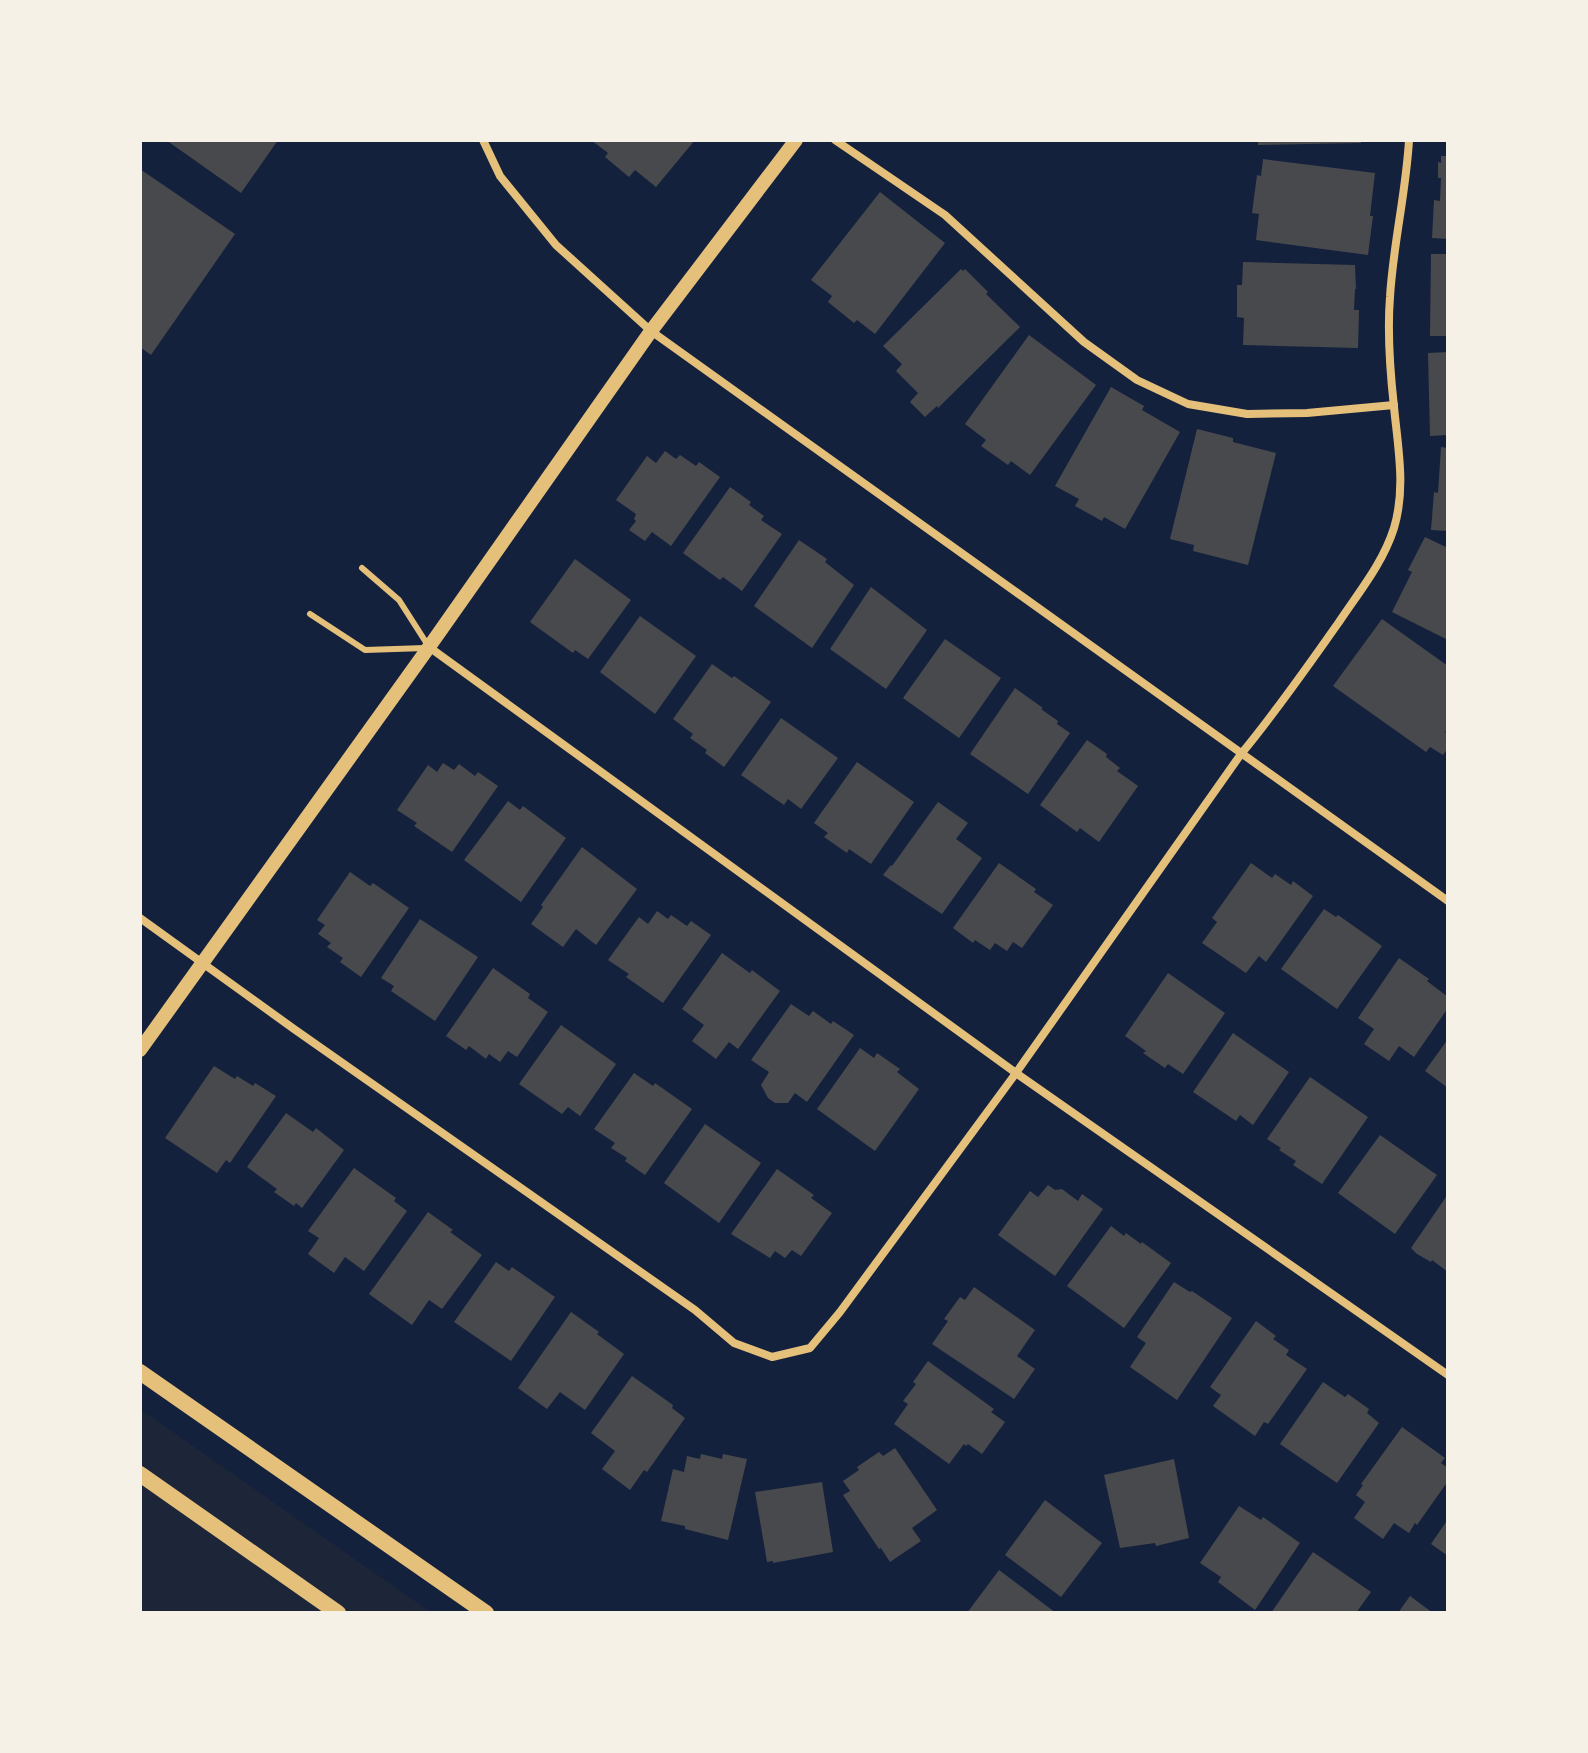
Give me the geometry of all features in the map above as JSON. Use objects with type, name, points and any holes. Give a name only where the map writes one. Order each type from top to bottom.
[{"type":"main road","points":[[140,1372],[486,1613]]},
{"type":"main road","points":[[140,1474],[338,1613]]},
{"type":"street","points":[[483,140],[500,176],[556,245],[651,331],[1448,901]]},
{"type":"street","points":[[140,1050],[651,331],[796,140]]},
{"type":"street","points":[[835,140],[945,215],[1084,342],[1137,380],[1188,404],[1247,414],[1307,413],[1394,405]]},
{"type":"street","points":[[140,918],[695,1310],[734,1343],[772,1357],[810,1348],[840,1312],[1016,1073],[1378,564],[1393,529],[1401,495],[1389,350],[1390,296],[1409,140]]},
{"type":"street","points":[[429,647],[1016,1073],[1448,1375]]},
{"type":"lane","points":[[310,614],[365,650],[429,647],[399,600],[362,568]]},
{"type":"shaded area","points":[[140,1409],[432,1613],[140,1613]]},
{"type":"building","points":[[166,140],[278,140],[241,193]]},
{"type":"building","points":[[591,140],[695,140],[656,187],[635,170],[629,177],[605,157],[608,153]]},
{"type":"building","points":[[1258,140],[1361,140],[1361,143],[1258,145]]},
{"type":"building","points":[[1441,156],[1448,156],[1448,239],[1432,238],[1434,200],[1440,201],[1438,162],[1441,163]]},
{"type":"building","points":[[1263,159],[1375,173],[1368,255],[1256,240],[1259,214],[1252,213],[1257,175],[1261,176]]},
{"type":"building","points":[[140,169],[235,234],[151,355],[140,347]]},
{"type":"building","points":[[880,192],[945,243],[875,334],[857,320],[854,323],[828,302],[832,296],[811,280]]},
{"type":"building","points":[[1431,254],[1448,254],[1448,336],[1430,336]]},
{"type":"building","points":[[1243,262],[1355,265],[1354,310],[1359,310],[1358,348],[1243,345],[1244,318],[1237,317],[1237,285],[1242,285]]},
{"type":"building","points":[[961,269],[965,269],[1020,327],[938,408],[925,417],[910,402],[918,393],[896,371],[902,364],[883,346]]},
{"type":"building","points":[[1029,335],[1096,385],[1030,475],[1011,461],[1008,465],[981,446],[986,440],[965,424]]},
{"type":"building","points":[[1448,352],[1448,435],[1430,436],[1428,353]]},
{"type":"building","points":[[1111,387],[1180,432],[1125,529],[1075,506],[1079,499],[1055,486]]},
{"type":"building","points":[[1197,429],[1276,453],[1248,565],[1193,551],[1194,545],[1170,539]]},
{"type":"building","points":[[1441,447],[1448,448],[1448,531],[1431,530],[1434,492],[1438,493]]},
{"type":"building","points":[[665,451],[676,459],[680,455],[696,466],[699,462],[720,477],[671,546],[652,532],[645,541],[629,530],[636,521],[636,514],[616,500],[647,456],[656,463]]},
{"type":"building","points":[[730,487],[751,502],[749,505],[764,516],[761,520],[782,534],[742,591],[723,577],[720,580],[683,553]]},
{"type":"building","points":[[1425,537],[1448,548],[1448,640],[1392,612]]},
{"type":"building","points":[[799,540],[827,559],[825,562],[854,585],[812,648],[754,606]]},
{"type":"building","points":[[575,559],[631,600],[588,659],[575,650],[573,653],[530,622]]},
{"type":"building","points":[[871,587],[927,630],[886,689],[830,649]]},
{"type":"building","points":[[640,616],[696,656],[655,714],[600,672]]},
{"type":"building","points":[[1382,619],[1448,666],[1448,728],[1445,732],[1448,734],[1448,748],[1443,755],[1430,747],[1426,752],[1333,686]]},
{"type":"building","points":[[945,639],[1001,678],[959,738],[903,698]]},
{"type":"building","points":[[712,664],[771,702],[724,767],[705,753],[707,750],[690,738],[693,734],[673,719]]},
{"type":"building","points":[[1015,688],[1070,733],[1028,794],[970,754]]},
{"type":"building","points":[[781,718],[838,758],[801,809],[788,799],[784,805],[741,775]]},
{"type":"building","points":[[1087,740],[1107,754],[1106,757],[1120,768],[1117,771],[1138,786],[1099,842],[1080,828],[1077,832],[1040,805]]},
{"type":"building","points":[[857,762],[914,802],[871,864],[849,849],[847,853],[824,837],[828,833],[814,823]]},
{"type":"building","points":[[443,763],[454,770],[459,764],[475,776],[478,772],[498,786],[452,852],[397,810],[428,765],[437,772]]},
{"type":"building","points":[[508,801],[520,810],[523,806],[566,838],[521,902],[464,860]]},
{"type":"building","points":[[938,802],[968,823],[956,839],[982,858],[942,914],[883,875]]},
{"type":"building","points":[[582,847],[637,889],[596,945],[576,929],[563,947],[531,924]]},
{"type":"building","points":[[999,863],[1053,905],[1022,948],[1013,942],[1007,951],[995,943],[990,950],[975,940],[973,943],[953,928]]},
{"type":"building","points":[[1251,863],[1272,878],[1275,874],[1291,885],[1293,881],[1313,896],[1266,962],[1259,956],[1246,973],[1202,943],[1217,922],[1212,918]]},
{"type":"building","points":[[350,872],[370,886],[373,883],[409,908],[361,977],[340,962],[343,958],[327,947],[331,943],[318,934],[325,925],[317,920]]},
{"type":"building","points":[[1324,909],[1336,917],[1338,915],[1382,946],[1337,1009],[1281,969]]},
{"type":"building","points":[[657,911],[668,919],[671,915],[687,926],[691,921],[711,935],[663,1003],[608,960],[639,917],[648,924]]},
{"type":"building","points":[[420,919],[478,957],[435,1021],[391,991],[394,986],[381,978]]},
{"type":"building","points":[[722,953],[780,991],[738,1049],[729,1042],[716,1059],[692,1041],[704,1025],[682,1009]]},
{"type":"building","points":[[1399,958],[1448,997],[1448,1008],[1414,1057],[1399,1046],[1389,1061],[1364,1044],[1374,1029],[1358,1018]]},
{"type":"building","points":[[493,968],[530,994],[528,998],[548,1012],[517,1057],[508,1051],[500,1062],[489,1054],[486,1059],[469,1046],[466,1050],[446,1036]]},
{"type":"building","points":[[1168,973],[1225,1013],[1183,1074],[1168,1064],[1165,1068],[1125,1036]]},
{"type":"building","points":[[791,1004],[809,1016],[813,1011],[854,1035],[807,1102],[795,1093],[788,1103],[775,1103],[768,1098],[761,1085],[769,1072],[751,1060]]},
{"type":"building","points":[[561,1025],[616,1064],[580,1116],[568,1107],[562,1114],[519,1084]]},
{"type":"building","points":[[1233,1033],[1289,1072],[1253,1125],[1240,1115],[1236,1121],[1193,1092]]},
{"type":"building","points":[[1448,1039],[1448,1088],[1425,1071]]},
{"type":"building","points":[[860,1048],[874,1058],[877,1053],[900,1069],[897,1072],[919,1089],[875,1151],[817,1109]]},
{"type":"building","points":[[214,1066],[235,1079],[237,1076],[253,1086],[255,1083],[276,1096],[230,1163],[226,1160],[217,1173],[165,1138]]},
{"type":"building","points":[[634,1073],[653,1086],[655,1083],[692,1109],[645,1175],[611,1148],[615,1143],[594,1129]]},
{"type":"building","points":[[1310,1077],[1368,1117],[1322,1184],[1293,1165],[1296,1161],[1267,1139]]},
{"type":"building","points":[[286,1113],[313,1132],[316,1128],[344,1150],[302,1208],[274,1192],[277,1189],[247,1167]]},
{"type":"building","points":[[705,1124],[761,1163],[719,1223],[664,1183]]},
{"type":"building","points":[[1380,1135],[1437,1175],[1395,1234],[1338,1193]]},
{"type":"building","points":[[354,1168],[396,1198],[394,1201],[407,1211],[364,1271],[345,1257],[334,1273],[308,1254],[319,1238],[308,1231]]},
{"type":"building","points":[[777,1169],[814,1195],[811,1198],[832,1213],[801,1256],[792,1250],[785,1258],[775,1251],[770,1258],[731,1234]]},
{"type":"building","points":[[1048,1185],[1055,1190],[1062,1189],[1078,1201],[1082,1194],[1103,1209],[1055,1276],[998,1235],[1030,1191],[1038,1197]]},
{"type":"building","points":[[1448,1194],[1448,1272],[1411,1248]]},
{"type":"building","points":[[428,1212],[482,1255],[442,1309],[429,1300],[412,1325],[369,1294]]},
{"type":"building","points":[[1111,1226],[1124,1236],[1126,1233],[1142,1242],[1171,1263],[1124,1328],[1067,1286]]},
{"type":"building","points":[[496,1262],[509,1271],[512,1267],[555,1297],[511,1361],[454,1322]]},
{"type":"building","points":[[1174,1282],[1232,1318],[1177,1400],[1130,1367],[1146,1343],[1137,1337]]},
{"type":"building","points":[[974,1287],[1035,1330],[1017,1356],[1035,1369],[1014,1399],[932,1344],[948,1321],[944,1319],[960,1297],[965,1300]]},
{"type":"building","points":[[571,1312],[624,1354],[585,1410],[560,1392],[547,1409],[518,1388]]},
{"type":"building","points":[[1256,1321],[1289,1350],[1286,1355],[1307,1369],[1268,1424],[1264,1422],[1255,1436],[1213,1406],[1221,1395],[1210,1387]]},
{"type":"building","points":[[928,1361],[994,1409],[991,1412],[1005,1422],[982,1454],[964,1444],[949,1464],[894,1424],[908,1404],[903,1401],[916,1384],[913,1382]]},
{"type":"building","points":[[632,1376],[673,1405],[672,1408],[685,1418],[647,1472],[644,1470],[630,1490],[602,1469],[615,1451],[591,1433]]},
{"type":"building","points":[[1323,1382],[1369,1409],[1367,1413],[1379,1423],[1337,1483],[1280,1444]]},
{"type":"building","points":[[1402,1427],[1445,1458],[1441,1463],[1448,1468],[1448,1481],[1409,1533],[1394,1523],[1383,1539],[1354,1518],[1365,1502],[1356,1495]]},
{"type":"building","points":[[895,1448],[937,1510],[912,1528],[921,1541],[890,1562],[843,1495],[850,1491],[843,1481],[879,1452],[883,1456]]},
{"type":"building","points":[[701,1454],[722,1459],[723,1454],[747,1459],[728,1540],[661,1521],[673,1469],[684,1472],[687,1456],[700,1459]]},
{"type":"building","points":[[1174,1459],[1189,1538],[1156,1546],[1155,1543],[1120,1548],[1104,1475]]},
{"type":"building","points":[[822,1482],[833,1552],[767,1562],[755,1492]]},
{"type":"building","points":[[1045,1500],[1102,1543],[1061,1597],[1005,1555]]},
{"type":"building","points":[[1239,1506],[1261,1520],[1263,1517],[1300,1543],[1255,1610],[1218,1582],[1221,1577],[1200,1563]]},
{"type":"building","points":[[1448,1519],[1448,1556],[1431,1544]]},
{"type":"building","points":[[1313,1552],[1371,1592],[1356,1613],[1271,1613]]},
{"type":"building","points":[[999,1570],[1056,1613],[967,1613]]},
{"type":"building","points":[[1410,1596],[1433,1613],[1398,1613]]}]
